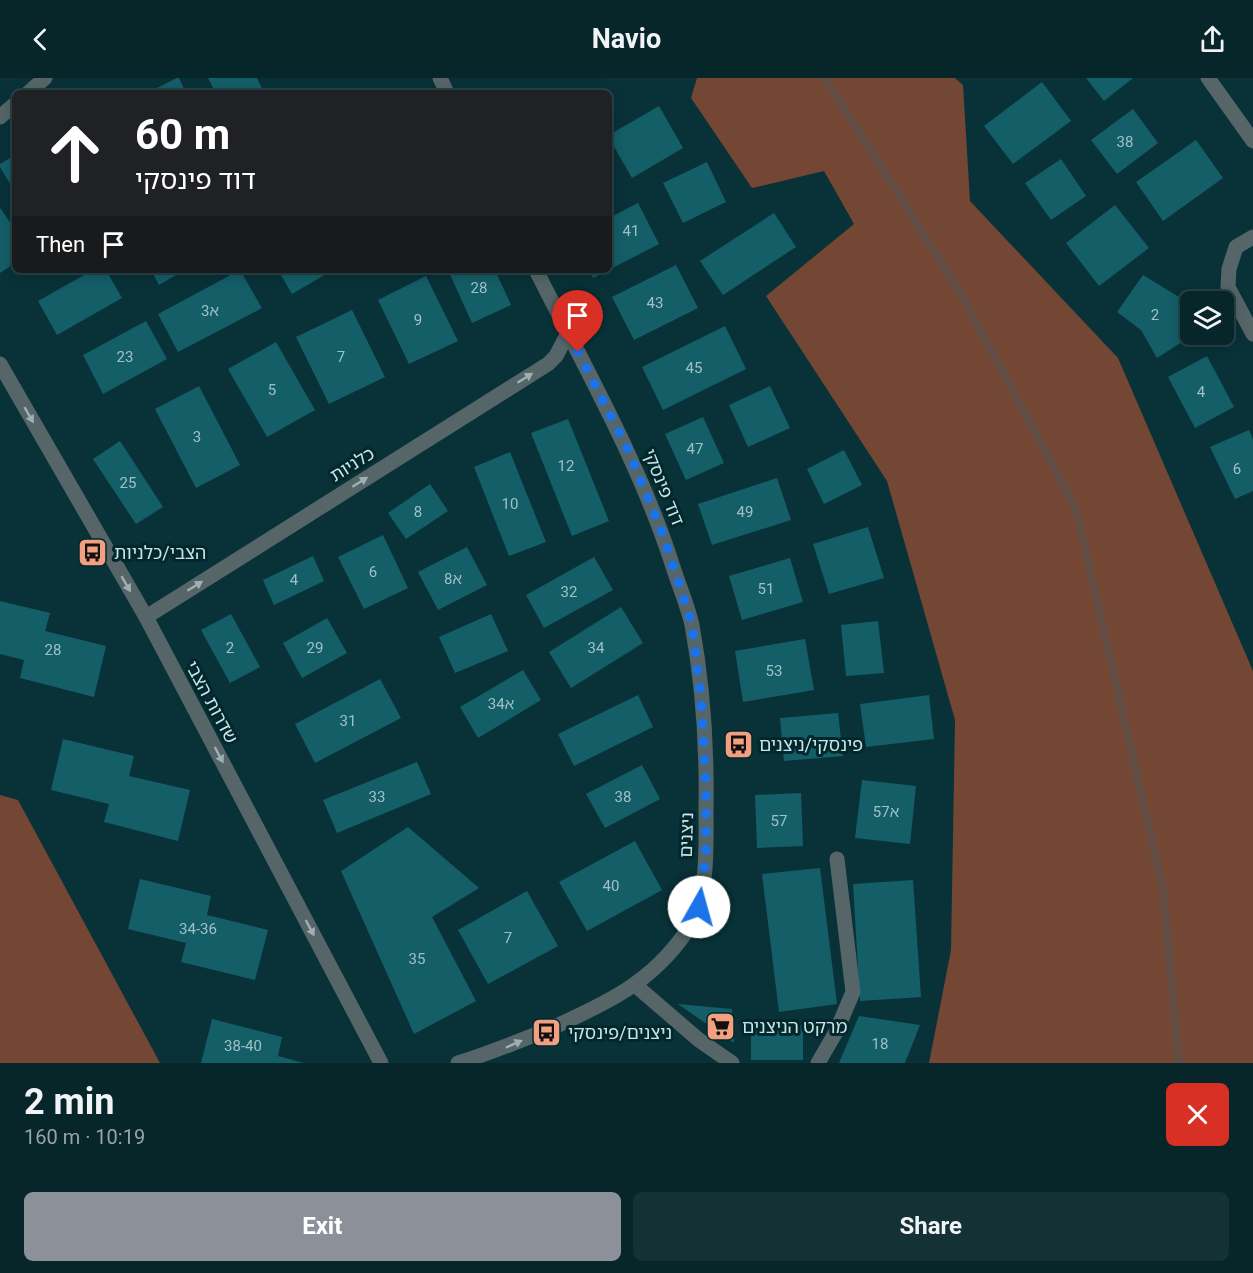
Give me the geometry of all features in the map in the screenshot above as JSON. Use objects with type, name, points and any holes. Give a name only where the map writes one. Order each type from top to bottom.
[{"type":"street","points":[[31,90],[45,78]]},
{"type":"street","points":[[1208,78],[1253,141]]},
{"type":"street","points":[[0,117],[12,107]]},
{"type":"street","points":[[1253,237],[1236,247],[1229,269],[1228,287],[1253,334]]},
{"type":"street","name":"דוד פינסקי","points":[[538,273],[628,450],[662,532],[692,624],[701,699]]},
{"type":"street","name":"כלניות","points":[[146,617],[548,364],[556,356],[568,333]]},
{"type":"street","name":"שדרות הצבי","points":[[0,364],[146,617],[381,1063]]},
{"type":"street","name":"ניצנים","points":[[458,1063],[501,1050],[604,1005],[635,985],[660,962],[686,932],[699,907],[706,842],[706,785],[701,699]]},
{"type":"street","points":[[818,1063],[836,1032],[853,992],[837,859]]},
{"type":"street","points":[[635,985],[699,1040],[732,1063]]},
{"type":"shaded area","points":[[697,78],[955,78],[963,85],[970,201],[1118,358],[1253,671],[1253,1063],[929,1063],[951,950],[955,720],[887,481],[766,296],[854,224],[824,171],[752,188],[691,98]]},
{"type":"shaded area","points":[[0,795],[18,800],[160,1063],[0,1063]]},
{"type":"building","points":[[177,78],[185,90],[153,90]]},
{"type":"building","points":[[208,78],[257,78],[263,90],[214,90]]},
{"type":"building","points":[[1086,78],[1133,78],[1104,101]]},
{"type":"building","points":[[1042,82],[1071,121],[1013,164],[984,126]]},
{"type":"building","points":[[659,106],[683,148],[632,178],[612,143],[612,133]]},
{"type":"building","points":[[1133,109],[1158,143],[1117,174],[1091,140]]},
{"type":"building","points":[[1196,140],[1223,178],[1163,221],[1136,182]]},
{"type":"building","points":[[12,157],[12,187],[0,167],[0,164]]},
{"type":"building","points":[[1061,159],[1086,196],[1051,220],[1025,183]]},
{"type":"building","points":[[707,162],[726,202],[683,223],[663,183]]},
{"type":"building","points":[[638,203],[659,244],[612,268],[612,216]]},
{"type":"building","points":[[1115,205],[1149,248],[1099,286],[1066,243]]},
{"type":"building","points":[[0,208],[12,225],[12,265],[0,273]]},
{"type":"building","points":[[774,213],[796,247],[723,295],[700,261]]},
{"type":"building","points":[[676,265],[698,308],[634,340],[612,297]]},
{"type":"building","points":[[88,273],[108,273],[122,298],[57,335],[38,301]]},
{"type":"building","points":[[153,273],[180,273],[159,285]]},
{"type":"building","points":[[234,273],[242,273],[262,308],[178,352],[158,314]]},
{"type":"building","points":[[280,273],[328,273],[292,294]]},
{"type":"building","points":[[449,273],[496,273],[511,305],[472,323]]},
{"type":"building","points":[[590,273],[603,273],[593,278]]},
{"type":"building","points":[[1143,275],[1180,299],[1180,343],[1157,358],[1141,330],[1117,312]]},
{"type":"building","points":[[426,276],[458,341],[409,364],[378,300]]},
{"type":"building","points":[[352,310],[385,377],[329,404],[296,337]]},
{"type":"building","points":[[146,321],[167,359],[103,394],[83,355]]},
{"type":"building","points":[[725,326],[746,369],[663,410],[642,367]]},
{"type":"building","points":[[276,342],[315,410],[267,437],[228,369]]},
{"type":"building","points":[[1207,356],[1234,407],[1195,428],[1168,377]]},
{"type":"building","points":[[199,386],[240,465],[196,488],[155,409]]},
{"type":"building","points":[[770,386],[790,428],[748,447],[729,405]]},
{"type":"building","points":[[703,417],[724,463],[686,480],[665,434]]},
{"type":"building","points":[[568,419],[609,521],[572,536],[531,433]]},
{"type":"building","points":[[1249,430],[1253,439],[1253,491],[1235,499],[1210,447]]},
{"type":"building","points":[[120,441],[163,507],[136,524],[93,459]]},
{"type":"building","points":[[844,450],[862,485],[824,504],[807,469]]},
{"type":"building","points":[[510,452],[546,542],[509,556],[474,467]]},
{"type":"building","points":[[777,478],[791,520],[712,545],[698,504]]},
{"type":"building","points":[[430,484],[448,511],[406,539],[388,513]]},
{"type":"building","points":[[868,527],[884,578],[829,594],[813,544]]},
{"type":"building","points":[[383,535],[408,588],[364,609],[338,557]]},
{"type":"building","points":[[467,547],[487,585],[438,610],[418,572]]},
{"type":"building","points":[[313,556],[324,581],[274,605],[263,580]]},
{"type":"building","points":[[594,557],[613,590],[544,628],[526,595]]},
{"type":"building","points":[[790,558],[803,602],[742,620],[729,576]]},
{"type":"building","points":[[0,601],[50,613],[45,631],[106,646],[94,697],[20,678],[24,660],[0,654]]},
{"type":"building","points":[[621,607],[643,643],[571,688],[549,652]]},
{"type":"building","points":[[231,614],[260,667],[230,683],[201,630]]},
{"type":"building","points":[[491,614],[508,651],[455,673],[439,637]]},
{"type":"building","points":[[327,618],[347,653],[302,678],[283,643]]},
{"type":"building","points":[[878,621],[884,673],[846,676],[841,625]]},
{"type":"building","points":[[805,639],[814,690],[743,702],[735,651]]},
{"type":"building","points":[[523,670],[541,700],[478,738],[460,707]]},
{"type":"building","points":[[380,679],[401,718],[315,763],[295,724]]},
{"type":"building","points":[[638,695],[653,727],[574,766],[558,734]]},
{"type":"building","points":[[929,695],[934,739],[866,747],[860,704]]},
{"type":"building","points":[[838,713],[843,756],[784,761],[780,718]]},
{"type":"building","points":[[63,739],[134,756],[129,776],[190,790],[178,841],[104,822],[109,804],[51,790]]},
{"type":"building","points":[[417,762],[431,794],[337,833],[323,800]]},
{"type":"building","points":[[642,765],[660,799],[605,828],[586,794]]},
{"type":"building","points":[[862,780],[916,786],[910,844],[855,838]]},
{"type":"building","points":[[801,793],[803,846],[757,848],[755,795]]},
{"type":"building","points":[[408,827],[479,888],[432,917],[476,1001],[414,1034],[341,871]]},
{"type":"building","points":[[635,841],[662,890],[587,931],[559,882]]},
{"type":"building","points":[[820,868],[837,1004],[779,1012],[762,874]]},
{"type":"building","points":[[140,879],[211,896],[207,915],[268,930],[255,980],[181,962],[186,943],[128,929]]},
{"type":"building","points":[[913,880],[921,997],[860,1001],[853,884]]},
{"type":"building","points":[[527,891],[558,946],[488,984],[458,930]]},
{"type":"building","name":"מרקט הניצנים","points":[[678,1004],[732,1009],[734,1043]]},
{"type":"building","points":[[859,1016],[920,1025],[905,1063],[839,1063]]},
{"type":"building","points":[[212,1019],[282,1037],[278,1056],[304,1063],[201,1063]]},
{"type":"building","points":[[751,1025],[803,1025],[803,1060],[751,1060]]},
{"type":"waterway","points":[[825,78],[960,292],[1076,509],[1163,889],[1179,1063]]},
{"type":"place","name":"הצבי/כלניות","points":[[93,552]]},
{"type":"place","name":"פינסקי/ניצנים","points":[[738,744]]},
{"type":"place","name":"מרקט הניצנים","points":[[721,1026]]},
{"type":"place","name":"ניצנים/פינסקי","points":[[547,1032]]},
{"type":"route","points":[[578,352],[628,450],[662,532],[692,624],[701,699],[706,785],[706,854],[699,907]]}]
